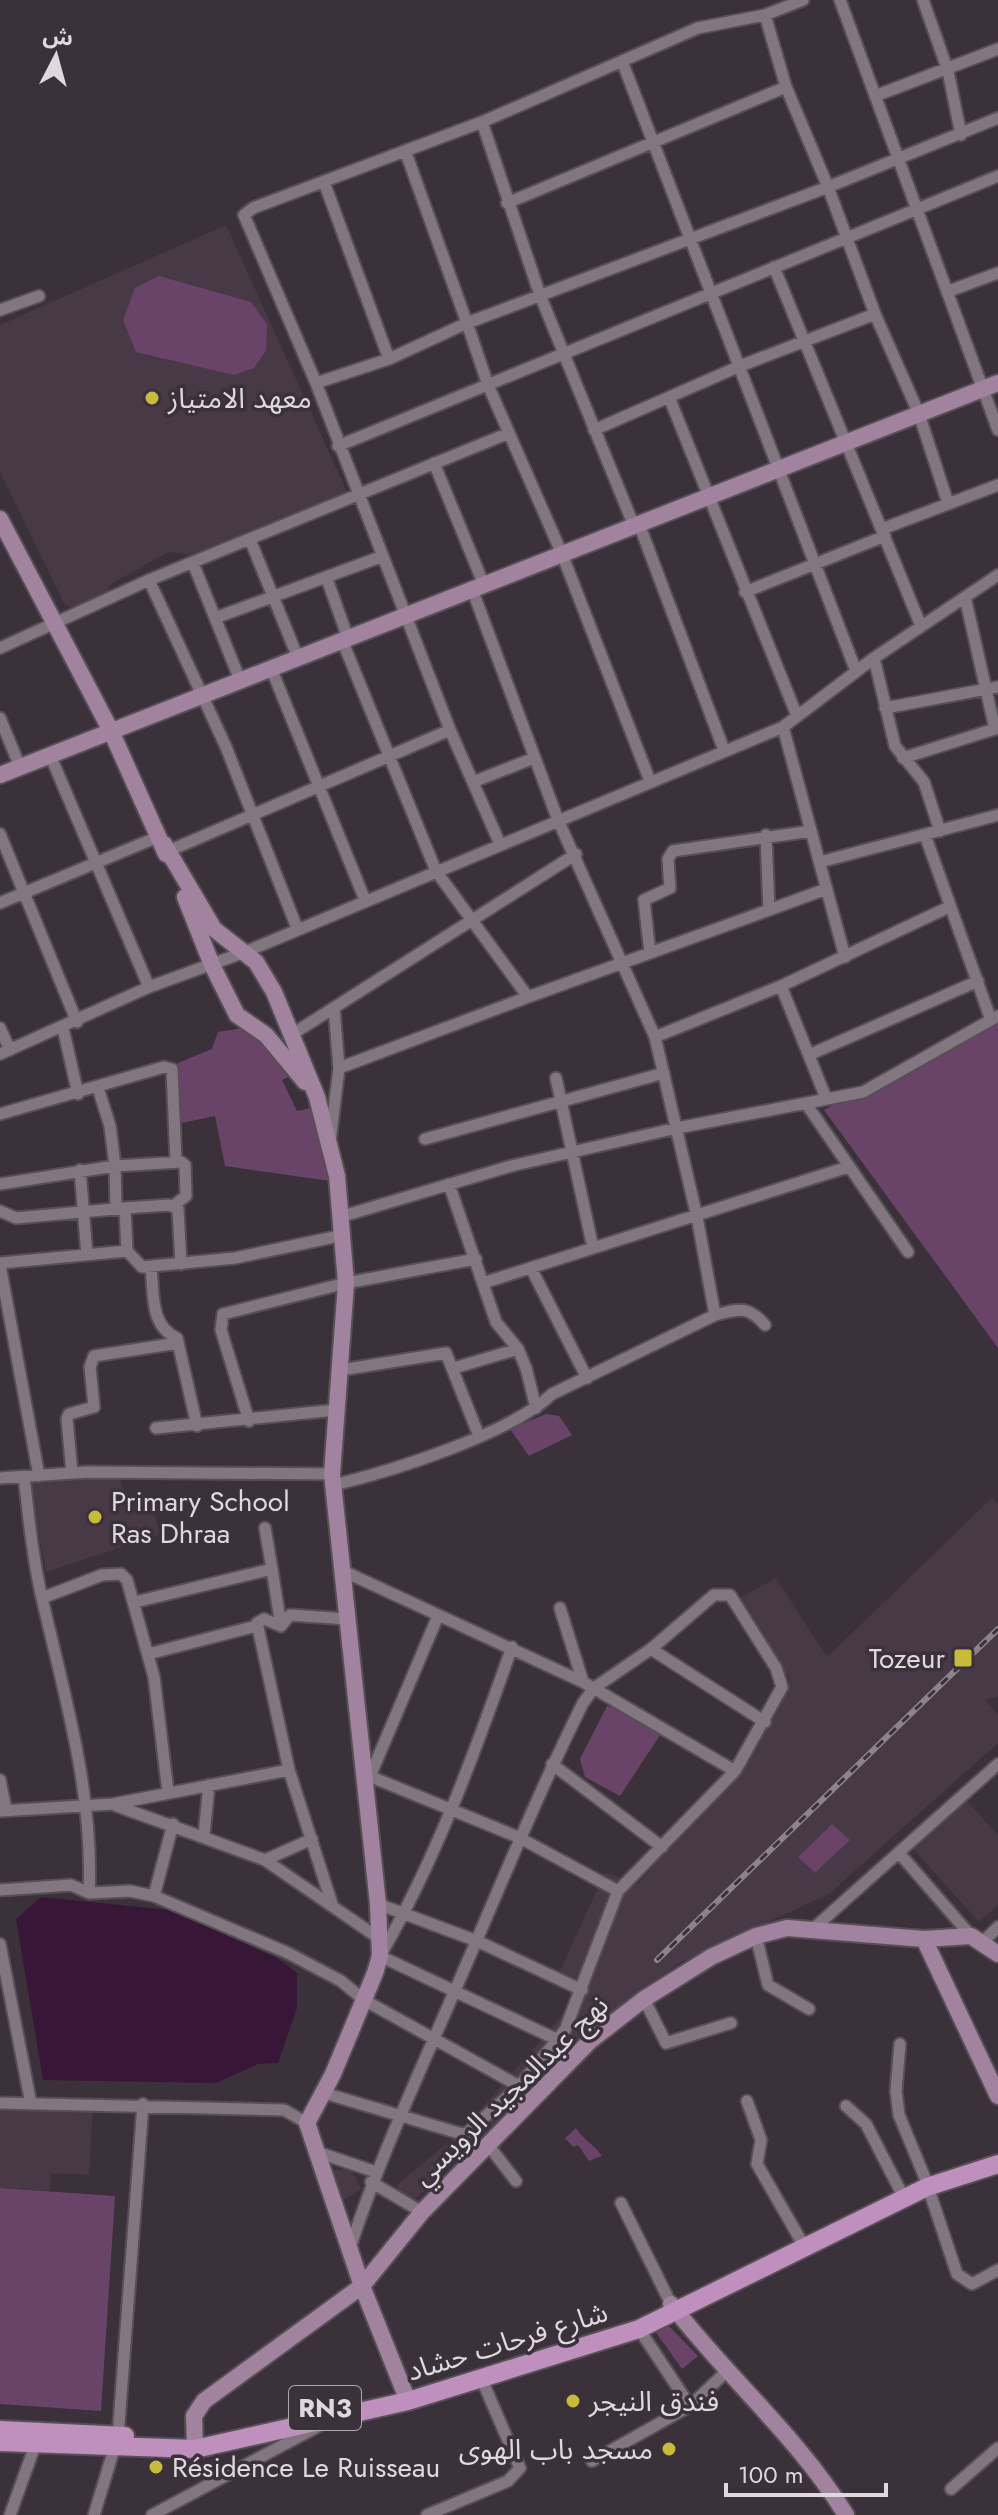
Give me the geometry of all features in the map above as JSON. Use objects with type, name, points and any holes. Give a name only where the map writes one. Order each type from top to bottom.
[{"type":"main road","name":"شارع فرحات حشاد","points":[[406,2396],[674,2308],[926,2182],[998,2154]]},
{"type":"main road","name":"شارع فرحات حشاد","points":[[0,2442],[37,2438],[194,2443],[482,2380],[639,2329],[800,2239],[900,2190],[998,2164]]},
{"type":"main road","name":"شارع فرحات حشاد","points":[[0,2430],[37,2438]]},
{"type":"street","points":[[500,844],[450,730],[316,383],[244,220],[253,208],[406,153],[698,28],[765,15],[803,0]]},
{"type":"street","points":[[840,0],[949,291],[991,386],[998,430]]},
{"type":"street","points":[[923,0],[948,71],[961,135]]},
{"type":"street","points":[[765,15],[786,87],[828,187],[875,314],[919,414],[948,503]]},
{"type":"street","points":[[875,96],[948,71],[998,49]]},
{"type":"street","points":[[622,61],[856,671]]},
{"type":"street","points":[[507,203],[786,87]]},
{"type":"street","points":[[316,383],[389,359],[467,323],[898,160],[998,118]]},
{"type":"street","points":[[482,122],[540,295],[636,525],[724,750]]},
{"type":"street","points":[[406,153],[488,385],[562,554],[650,781]]},
{"type":"street","points":[[338,446],[998,176]]},
{"type":"street","points":[[324,182],[389,359]]},
{"type":"street","points":[[774,267],[921,626]]},
{"type":"street","points":[[949,291],[998,273]]},
{"type":"street","points":[[0,310],[39,296]]},
{"type":"street","points":[[594,430],[740,366],[875,314]]},
{"type":"street","points":[[0,775],[991,386]]},
{"type":"street","points":[[669,397],[797,716]]},
{"type":"street","points":[[0,648],[149,580],[251,542],[357,494],[509,433]]},
{"type":"street","points":[[434,463],[534,758],[620,964],[655,1037],[697,1217],[715,1315]]},
{"type":"street","points":[[745,592],[813,565],[948,503],[998,485]]},
{"type":"street","points":[[2,528],[111,731],[165,846],[212,965],[237,1015],[266,1035],[317,1097]]},
{"type":"street","points":[[251,542],[298,658]]},
{"type":"street","points":[[215,618],[383,556]]},
{"type":"street","points":[[193,563],[240,680]]},
{"type":"street","points":[[0,1028],[5,1052],[149,987],[245,952],[783,727],[874,658],[998,575]]},
{"type":"street","points":[[327,579],[387,758],[436,871],[528,997]]},
{"type":"street","points":[[149,580],[253,815],[297,928]]},
{"type":"street","points":[[903,758],[997,728],[993,688],[965,597]]},
{"type":"street","points":[[874,658],[895,746],[924,782],[940,831]]},
{"type":"street","points":[[271,668],[365,900]]},
{"type":"street","points":[[885,708],[993,688]]},
{"type":"street","points":[[0,718],[20,767]]},
{"type":"street","points":[[783,727],[845,957]]},
{"type":"street","points":[[0,903],[94,864],[165,846],[253,815],[450,730]]},
{"type":"street","points":[[50,755],[149,987]]},
{"type":"street","points":[[473,782],[534,758]]},
{"type":"street","points":[[820,862],[998,815]]},
{"type":"street","points":[[650,953],[643,904],[646,897],[670,888],[668,859],[673,851],[766,835],[811,831]]},
{"type":"street","points":[[0,834],[77,1022]]},
{"type":"street","points":[[766,835],[769,910]]},
{"type":"street","points":[[343,1216],[572,1152],[677,1128],[846,1096],[883,1084],[994,1018],[949,907],[925,835]]},
{"type":"street","points":[[165,846],[214,929],[227,943],[245,952],[265,975],[317,1097],[343,1216],[346,1283],[333,1480],[380,1947],[364,2000],[324,2093],[307,2123]]},
{"type":"street","points":[[266,1035],[289,1030],[334,1008],[576,854]]},
{"type":"street","points":[[339,1068],[826,889]]},
{"type":"street","points":[[655,1037],[781,986],[949,907]]},
{"type":"street","points":[[811,1054],[978,981]]},
{"type":"street","points":[[781,986],[811,1054],[826,1098]]},
{"type":"street","points":[[329,1144],[339,1068],[334,1008]]},
{"type":"street","points":[[63,1028],[78,1094]]},
{"type":"street","points":[[0,1114],[164,1067],[172,1069],[176,1162]]},
{"type":"street","points":[[425,1139],[664,1073]]},
{"type":"street","points":[[556,1078],[593,1248]]},
{"type":"street","points":[[98,1088],[110,1126],[127,1251],[134,1262],[151,1267],[235,1258],[344,1235]]},
{"type":"street","points":[[807,1105],[908,1252]]},
{"type":"street","points":[[0,1184],[80,1170],[176,1162],[185,1165],[186,1196],[173,1206],[82,1210],[16,1218],[0,1211]]},
{"type":"street","points":[[483,1283],[848,1167]]},
{"type":"street","points":[[80,1170],[87,1255]]},
{"type":"street","points":[[449,1184],[501,1332],[518,1349],[536,1408]]},
{"type":"street","points":[[173,1206],[180,1213],[181,1264]]},
{"type":"street","points":[[39,1476],[6,1333],[0,1264],[127,1251]]},
{"type":"street","points":[[249,1421],[221,1330],[223,1314],[346,1283],[476,1259]]},
{"type":"street","points":[[151,1267],[158,1321],[165,1333],[177,1338],[197,1426]]},
{"type":"street","points":[[531,1268],[587,1378]]},
{"type":"street","points":[[0,1478],[72,1473],[333,1480],[381,1473],[479,1436],[536,1408],[552,1394],[715,1315],[743,1308],[753,1311],[765,1325]]},
{"type":"street","points":[[72,1473],[67,1419],[69,1414],[94,1407],[90,1367],[94,1356],[178,1343]]},
{"type":"street","points":[[454,1368],[518,1349]]},
{"type":"street","points":[[341,1370],[442,1353],[449,1356],[479,1436]]},
{"type":"street","points":[[156,1428],[336,1410]]},
{"type":"street","points":[[24,1477],[42,1598],[87,1806],[91,1859],[89,1893]]},
{"type":"street","points":[[265,1528],[281,1626]]},
{"type":"street","points":[[135,1602],[272,1569]]},
{"type":"street","points":[[341,1570],[588,1685],[735,1771]]},
{"type":"street","points":[[42,1598],[116,1573],[127,1580],[160,1708],[168,1792]]},
{"type":"street","points":[[324,2093],[402,2115],[467,2133],[519,2086],[569,2023],[618,1891],[735,1771],[765,1722],[782,1682],[730,1595],[714,1595],[651,1649],[588,1685],[518,1837],[477,1941],[402,2115],[374,2177],[349,2249]]},
{"type":"street","points":[[560,1608],[588,1685]]},
{"type":"street","points":[[281,1626],[290,1615],[347,1619]]},
{"type":"street","points":[[365,1795],[369,1776],[438,1616]]},
{"type":"street","points":[[148,1654],[256,1626],[264,1619],[281,1626]]},
{"type":"street","points":[[256,1626],[289,1770],[333,1904]]},
{"type":"street","points":[[380,1947],[405,1913],[481,1735],[512,1647]]},
{"type":"street","points":[[651,1649],[765,1722]]},
{"type":"street","points":[[552,1764],[662,1847]]},
{"type":"street","points":[[814,1928],[998,1764]]},
{"type":"street","points":[[0,1780],[3,1810],[113,1804],[289,1770]]},
{"type":"street","points":[[369,1776],[518,1837],[618,1891]]},
{"type":"street","points":[[204,1835],[209,1785]]},
{"type":"street","points":[[113,1804],[265,1860],[333,1904],[380,1947],[455,1991],[556,2039]]},
{"type":"street","points":[[154,1896],[173,1824]]},
{"type":"street","points":[[265,1860],[312,1839]]},
{"type":"street","points":[[900,1854],[977,1939],[998,1954]]},
{"type":"street","points":[[0,1890],[71,1885],[89,1893],[130,1891],[154,1896],[288,1953],[341,1981],[364,2000],[519,2086]]},
{"type":"street","points":[[378,1904],[477,1941],[582,1990]]},
{"type":"street","points":[[977,1939],[998,1927]]},
{"type":"street","name":"نهج عبدالمجيد الرويسي","points":[[194,2443],[194,2416],[204,2401],[362,2286],[422,2212],[590,2041],[644,1999],[711,1957],[756,1936],[787,1928],[924,1939],[977,1939]]},
{"type":"street","points":[[756,1936],[768,1985],[809,2009]]},
{"type":"street","points":[[924,1939],[998,2096]]},
{"type":"street","points":[[0,1944],[31,2104]]},
{"type":"street","points":[[644,1999],[666,2043],[731,2023]]},
{"type":"street","points":[[900,2044],[897,2107],[961,2280],[972,2284],[998,2270]]},
{"type":"street","points":[[747,2101],[761,2140],[757,2164],[800,2239]]},
{"type":"street","points":[[0,2103],[143,2104],[284,2110],[307,2123],[362,2286],[406,2396]]},
{"type":"street","points":[[94,2515],[117,2442],[143,2104]]},
{"type":"street","points":[[846,2106],[866,2124],[900,2190]]},
{"type":"street","points":[[489,2146],[516,2181]]},
{"type":"street","points":[[317,2152],[374,2177],[422,2212]]},
{"type":"street","points":[[621,2203],[674,2308],[726,2372],[820,2472],[846,2515]]},
{"type":"street","points":[[639,2329],[690,2406]]},
{"type":"street","points":[[592,2461],[690,2406],[726,2372]]},
{"type":"street","points":[[427,2515],[508,2481],[520,2468],[482,2380]]},
{"type":"street","points":[[152,2515],[334,2412]]},
{"type":"street","points":[[10,2515],[37,2438]]},
{"type":"street","points":[[951,2489],[998,2448]]},
{"type":"shaded area","name":"معهد الامتياز","points":[[226,225],[349,496],[200,556],[168,552],[108,586],[108,596],[72,607],[65,605],[0,472],[0,325]]},
{"type":"shaded area","points":[[159,276],[251,302],[267,324],[266,350],[254,368],[234,375],[136,352],[123,320],[135,288]]},
{"type":"shaded area","points":[[998,1016],[998,1348],[824,1110]]},
{"type":"shaded area","points":[[256,1026],[295,1074],[282,1080],[297,1111],[315,1107],[330,1181],[225,1166],[215,1116],[177,1124],[178,1063],[212,1049],[218,1032]]},
{"type":"shaded area","points":[[546,1414],[559,1416],[572,1435],[529,1456],[510,1429]]},
{"type":"shaded area","name":"Primary School Ras Dhraa","points":[[116,1468],[127,1499],[146,1493],[161,1534],[46,1572],[28,1476]]},
{"type":"shaded area","points":[[992,1498],[998,1504],[998,1696],[985,1700],[998,1715],[998,1743],[829,1894],[679,1963],[619,2008],[409,2205],[394,2195],[399,2183],[462,2131],[585,1989],[558,1975],[605,1873],[639,1883],[727,1777],[790,1679],[735,1601],[776,1578],[827,1657]]},
{"type":"shaded area","points":[[607,1706],[626,1711],[660,1735],[620,1796],[585,1777],[580,1759]]},
{"type":"shaded area","points":[[966,1800],[998,1835],[998,1905],[979,1922],[913,1849]]},
{"type":"shaded area","points":[[832,1824],[850,1840],[815,1873],[798,1857]]},
{"type":"shaded area","points":[[41,1897],[170,1910],[277,1958],[297,1973],[297,2008],[278,2063],[258,2064],[216,2083],[43,2080],[16,1919]]},
{"type":"shaded area","points":[[0,2108],[93,2112],[89,2175],[51,2173],[50,2191],[0,2188]]},
{"type":"shaded area","points":[[576,2128],[602,2156],[589,2161],[578,2145],[573,2147],[565,2138]]},
{"type":"shaded area","points":[[350,2168],[362,2189],[342,2201],[332,2171]]},
{"type":"shaded area","points":[[0,2188],[115,2196],[101,2411],[0,2404]]},
{"type":"shaded area","points":[[667,2324],[698,2356],[682,2369],[655,2331]]},
{"type":"railway","points":[[657,1960],[998,1629]]},
{"type":"place","name":"معهد الامتياز","points":[[152,398]]},
{"type":"place","name":"Primary School Ras Dhraa","points":[[95,1517]]},
{"type":"place","name":"Tozeur","points":[[963,1658]]},
{"type":"place","name":"فندق النيجر","points":[[573,2401]]},
{"type":"place","name":"مسجد باب الهوى","points":[[669,2449]]},
{"type":"place","name":"Résidence Le Ruisseau","points":[[156,2467]]}]
